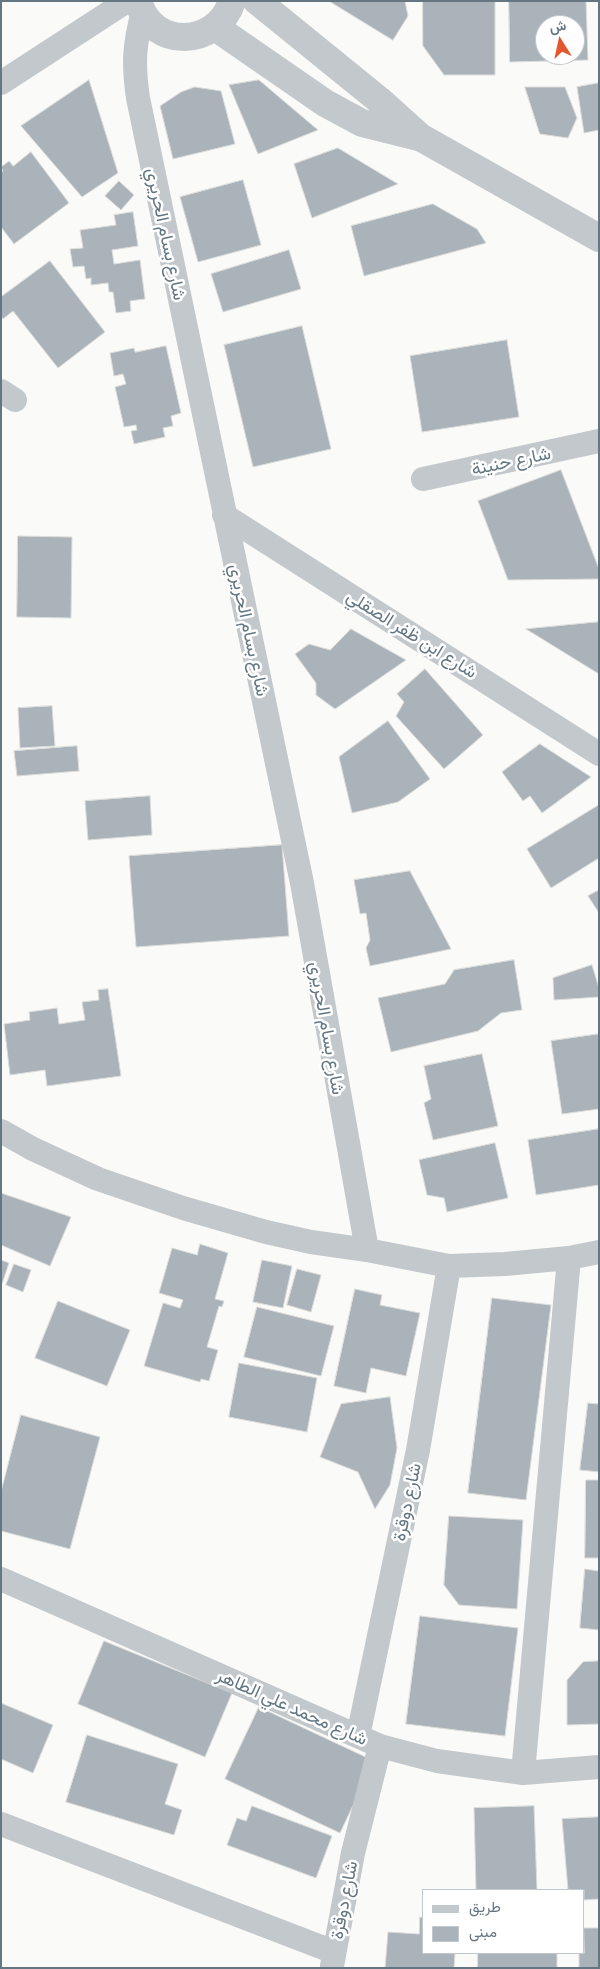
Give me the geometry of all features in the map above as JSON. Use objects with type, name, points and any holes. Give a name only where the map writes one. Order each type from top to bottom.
[{"type":"street","points":[[1,83],[136,5],[157,28],[175,36],[196,36],[215,27],[223,19],[232,1]]},
{"type":"street","points":[[257,1],[379,100],[420,137],[599,238]]},
{"type":"street","name":"شارع بسام الحريري","points":[[136,5],[136,40],[133,61],[138,98],[302,883],[367,1250]]},
{"type":"street","points":[[215,27],[332,107],[362,123],[420,137]]},
{"type":"street","name":"شارع حنينة","points":[[424,480],[599,441]]},
{"type":"street","name":"شارع ابن ظفر الصقلي","points":[[224,515],[599,754]]},
{"type":"street","points":[[1,1131],[33,1149],[98,1179],[182,1208],[266,1232],[311,1242],[367,1250],[449,1266],[506,1264],[569,1258],[599,1252]]},
{"type":"street","points":[[523,1773],[569,1258]]},
{"type":"street","name":"شارع دوقرة","points":[[358,1736],[418,1450],[449,1266]]},
{"type":"street","name":"شارع محمد علي الطاهر","points":[[1,1579],[380,1746],[436,1761],[523,1773],[599,1767]]},
{"type":"street","name":"شارع دوقرة","points":[[333,1960],[353,1853],[380,1746]]},
{"type":"street","points":[[1,1824],[333,1960]]},
{"type":"building","points":[[329,1],[405,1],[408,16],[393,40]]},
{"type":"building","points":[[423,1],[495,1],[495,75],[444,75],[423,46]]},
{"type":"building","points":[[509,1],[586,1],[588,60],[585,60],[585,15],[535,15],[535,61],[510,62]]},
{"type":"building","points":[[89,80],[118,173],[82,197],[21,126]]},
{"type":"building","points":[[259,80],[318,130],[258,154],[229,85]]},
{"type":"building","points":[[599,83],[599,130],[584,133],[577,87]]},
{"type":"building","points":[[195,87],[221,91],[235,144],[173,159],[160,106],[181,92]]},
{"type":"building","points":[[525,87],[565,87],[577,118],[568,138],[540,134]]},
{"type":"building","points":[[338,148],[398,184],[312,218],[294,164]]},
{"type":"building","points":[[31,152],[69,203],[14,244],[1,227],[1,173],[3,171],[1,167],[9,161],[13,166]]},
{"type":"building","points":[[243,180],[261,245],[198,262],[180,197]]},
{"type":"building","points":[[119,181],[134,195],[121,210],[105,196]]},
{"type":"building","points":[[433,204],[477,229],[486,243],[364,276],[351,226]]},
{"type":"building","points":[[133,212],[138,246],[112,250],[114,264],[140,260],[145,299],[130,301],[131,311],[116,313],[113,292],[109,292],[108,283],[91,285],[91,278],[86,279],[84,266],[73,267],[70,249],[83,248],[80,230],[116,225],[114,215]]},
{"type":"building","points":[[289,250],[301,289],[223,312],[211,274]]},
{"type":"building","points":[[50,261],[105,332],[58,368],[13,311],[3,319],[1,316],[1,297]]},
{"type":"building","points":[[302,326],[331,449],[253,467],[224,345]]},
{"type":"building","points":[[507,340],[519,417],[422,432],[410,356]]},
{"type":"building","points":[[166,346],[181,413],[171,416],[173,426],[163,428],[165,437],[134,444],[131,431],[137,430],[136,425],[124,427],[115,387],[126,384],[123,374],[114,376],[110,353],[134,348],[135,352]]},
{"type":"building","points":[[561,470],[599,569],[599,579],[508,580],[478,501]]},
{"type":"building","points":[[18,536],[72,537],[71,618],[17,617]]},
{"type":"building","points":[[599,622],[599,674],[526,629]]},
{"type":"building","points":[[351,629],[406,660],[335,709],[316,695],[316,683],[295,654],[309,644],[330,650]]},
{"type":"building","points":[[425,669],[483,735],[444,769],[396,716],[404,702],[397,694]]},
{"type":"building","points":[[52,706],[55,746],[20,748],[18,708]]},
{"type":"building","points":[[388,721],[430,779],[398,802],[352,813],[339,757]]},
{"type":"building","points":[[540,744],[591,777],[542,813],[530,796],[523,801],[502,772]]},
{"type":"building","points":[[77,746],[79,771],[17,776],[14,751]]},
{"type":"building","points":[[150,796],[152,835],[88,840],[85,801]]},
{"type":"building","points":[[599,805],[599,858],[551,888],[527,849]]},
{"type":"building","points":[[282,845],[289,936],[136,947],[129,856]]},
{"type":"building","points":[[410,871],[451,949],[370,966],[366,948],[370,940],[366,913],[360,914],[354,880]]},
{"type":"building","points":[[599,890],[599,913],[588,896]]},
{"type":"building","points":[[514,960],[522,1010],[501,1013],[478,1031],[391,1052],[378,998],[445,984],[454,970]]},
{"type":"building","points":[[592,965],[599,988],[599,997],[554,1000],[553,978]]},
{"type":"building","points":[[108,989],[121,1076],[47,1086],[45,1070],[10,1075],[4,1024],[30,1020],[29,1012],[57,1008],[59,1024],[85,1020],[82,1002],[99,1000],[98,990]]},
{"type":"building","points":[[599,1034],[599,1109],[562,1114],[551,1041]]},
{"type":"building","points":[[482,1054],[498,1126],[433,1140],[424,1103],[431,1099],[424,1066]]},
{"type":"building","points":[[599,1129],[599,1185],[536,1195],[528,1140]]},
{"type":"building","points":[[495,1143],[508,1198],[447,1212],[444,1198],[427,1195],[419,1160]]},
{"type":"building","points":[[1,1193],[71,1217],[50,1266],[1,1245]]},
{"type":"building","points":[[200,1244],[228,1253],[215,1299],[224,1301],[222,1307],[219,1306],[207,1347],[218,1350],[209,1381],[201,1379],[200,1382],[144,1366],[163,1303],[180,1308],[183,1300],[159,1293],[172,1248],[197,1255]]},
{"type":"building","points":[[1,1260],[9,1263],[2,1284],[1,1284]]},
{"type":"building","points":[[262,1260],[292,1266],[283,1308],[253,1302]]},
{"type":"building","points":[[14,1264],[31,1270],[23,1292],[6,1285]]},
{"type":"building","points":[[297,1269],[321,1275],[311,1312],[287,1305]]},
{"type":"building","points":[[355,1289],[382,1295],[380,1305],[420,1313],[406,1376],[371,1368],[366,1393],[334,1386]]},
{"type":"building","points":[[492,1298],[551,1305],[526,1500],[468,1493]]},
{"type":"building","points":[[58,1301],[130,1330],[107,1386],[35,1358]]},
{"type":"building","points":[[257,1307],[334,1326],[321,1376],[244,1357]]},
{"type":"building","points":[[239,1363],[317,1378],[307,1432],[229,1417]]},
{"type":"building","points":[[390,1397],[397,1448],[390,1485],[375,1509],[358,1472],[320,1457],[341,1404]]},
{"type":"building","points":[[588,1403],[599,1404],[599,1472],[580,1470]]},
{"type":"building","points":[[21,1415],[100,1437],[70,1549],[1,1531],[1,1492]]},
{"type":"building","points":[[586,1480],[599,1480],[599,1558],[585,1558]]},
{"type":"building","points":[[449,1516],[523,1520],[517,1609],[459,1605],[444,1585]]},
{"type":"building","points":[[585,1569],[599,1571],[599,1630],[580,1628]]},
{"type":"building","points":[[420,1616],[518,1628],[505,1736],[406,1724]]},
{"type":"building","points":[[104,1641],[232,1693],[205,1757],[78,1704]]},
{"type":"building","points":[[599,1661],[599,1724],[567,1725],[567,1680],[583,1662]]},
{"type":"building","points":[[1,1703],[53,1725],[33,1773],[1,1759]]},
{"type":"building","points":[[259,1707],[374,1761],[340,1833],[225,1779]]},
{"type":"building","points":[[87,1735],[178,1764],[165,1804],[182,1810],[174,1835],[66,1802]]},
{"type":"building","points":[[252,1806],[332,1836],[316,1878],[227,1845],[237,1818],[246,1821]]},
{"type":"building","points":[[534,1806],[537,1889],[476,1889],[474,1808]]},
{"type":"building","points":[[599,1817],[599,1899],[585,1900],[585,1889],[568,1889],[562,1819]]},
{"type":"building","points":[[420,1917],[422,1918],[422,1954],[455,1954],[454,1968],[385,1968],[388,1932],[419,1934]]},
{"type":"building","points":[[585,1928],[599,1928],[599,1968],[579,1968],[579,1954],[585,1954]]},
{"type":"building","points":[[478,1954],[557,1954],[557,1968],[478,1968]]}]
